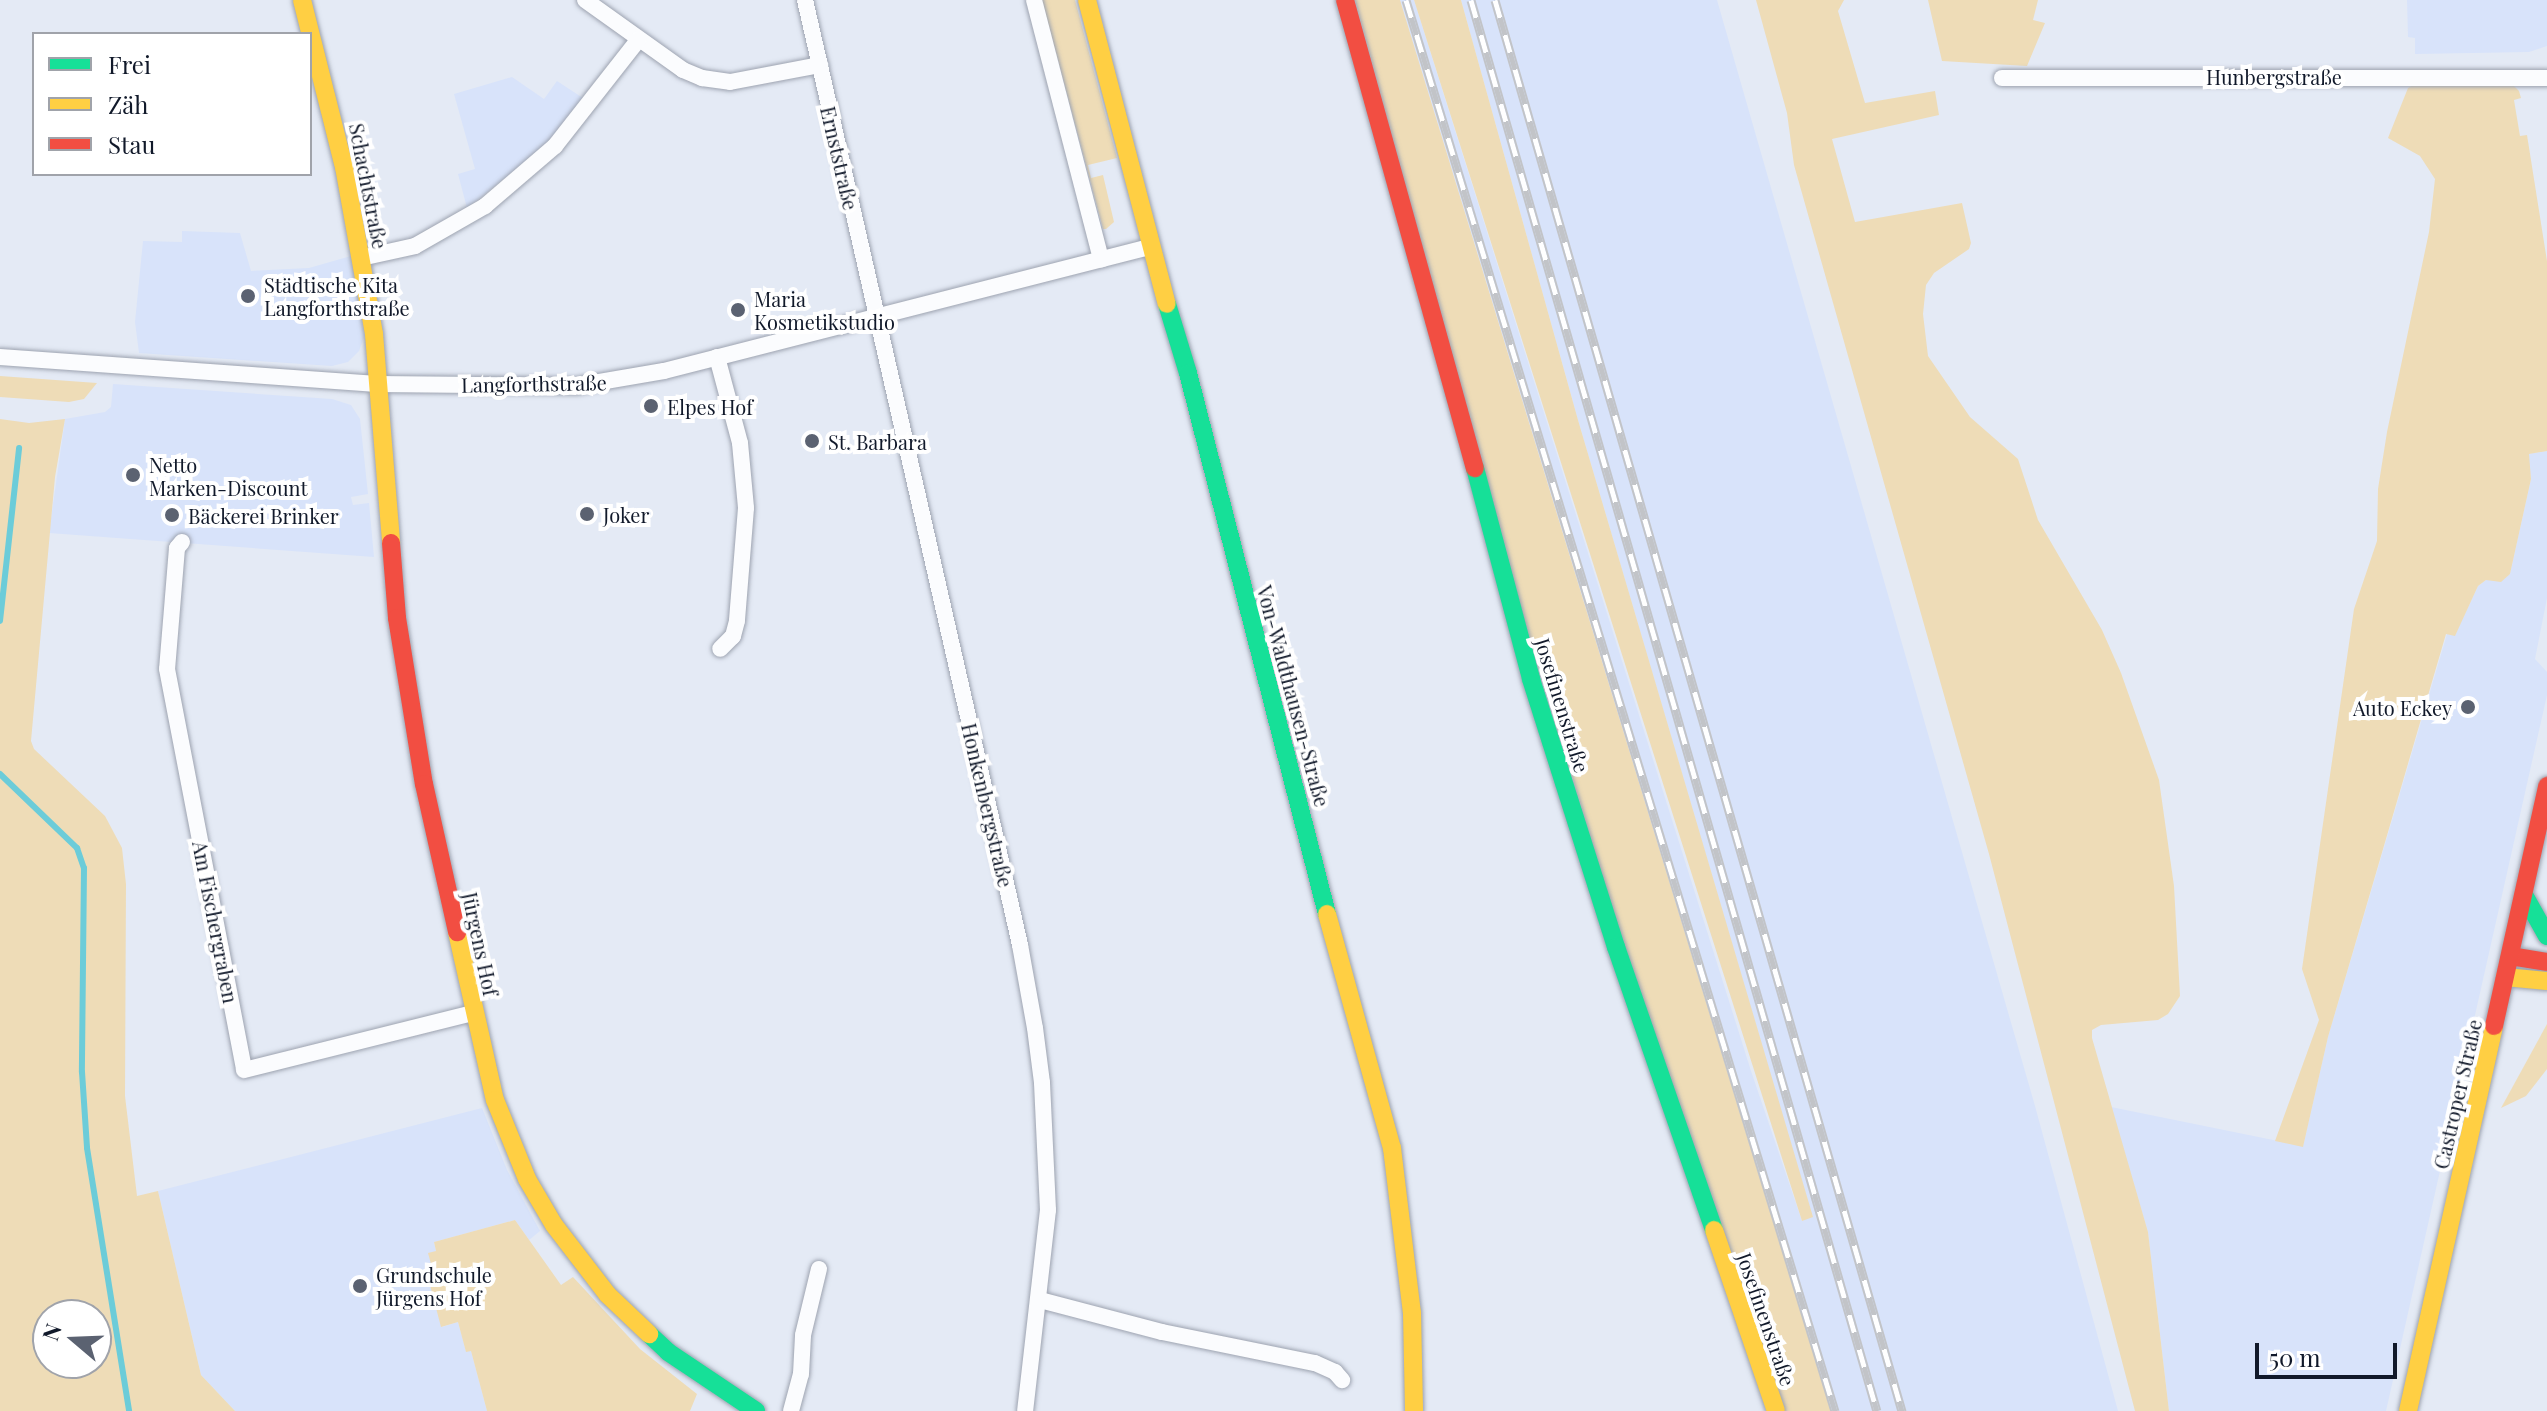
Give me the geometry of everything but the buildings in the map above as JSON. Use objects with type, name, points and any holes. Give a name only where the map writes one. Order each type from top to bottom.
[{"type":"street","name":"Schachtstraße","points":[[302,0],[311,32]]},
{"type":"street","points":[[585,0],[683,70],[716,81],[730,82],[820,65]]},
{"type":"street","name":"Ernststraße","points":[[805,0],[876,315]]},
{"type":"street","points":[[1034,0],[1101,259]]},
{"type":"street","name":"Von-Waldthausen-Straße","points":[[1087,0],[1149,247],[1188,373],[1338,956],[1392,1148],[1412,1313],[1414,1411]]},
{"type":"street","name":"Josefinenstraße","points":[[1345,0],[1425,278],[1531,679],[1616,947],[1776,1411]]},
{"type":"street","name":"Schachtstraße","points":[[312,37],[328,95],[361,258],[374,334],[377,384]]},
{"type":"street","points":[[361,258],[415,246],[468,217],[510,186],[581,117],[638,40]]},
{"type":"street","name":"Hunbergstraße","points":[[2002,78],[2547,78]]},
{"type":"street","name":"Langforthstraße","points":[[0,357],[377,384],[576,386],[620,381],[1149,247]]},
{"type":"street","name":"Honkenbergstraße","points":[[876,315],[1020,945],[1035,1028],[1048,1177],[1040,1300],[1025,1411]]},
{"type":"street","points":[[717,357],[740,443],[746,508],[737,621],[733,636],[720,649]]},
{"type":"street","name":"Jürgens Hof","points":[[377,384],[397,618],[424,784],[473,1013],[495,1100],[510,1141],[554,1225],[579,1261],[638,1326],[695,1373],[756,1411]]},
{"type":"street","name":"Am Fischergraben","points":[[182,542],[177,548],[167,669],[244,1070],[473,1013]]},
{"type":"street","name":"Castroper Straße","points":[[2408,1411],[2547,786]]},
{"type":"street","points":[[2524,895],[2547,936]]},
{"type":"street","points":[[2510,956],[2547,962]]},
{"type":"street","points":[[2505,977],[2547,981]]},
{"type":"street","points":[[791,1411],[801,1374],[803,1335],[819,1269]]},
{"type":"street","points":[[1040,1300],[1162,1332],[1315,1363],[1335,1372],[1342,1380]]},
{"type":"shaded area","points":[[1042,0],[1075,0],[1117,158],[1088,165],[1091,178],[1103,175],[1114,222],[1106,229],[1103,229]]},
{"type":"shaded area","points":[[1355,0],[1400,0],[1831,1411],[1785,1411],[1614,914],[1522,612]]},
{"type":"shaded area","points":[[1400,0],[1414,0],[1751,1071],[1802,1221],[1812,1216],[1578,420],[1461,0],[1717,0],[2035,1106],[2118,1411],[1831,1411]]},
{"type":"shaded area","points":[[1414,0],[1461,0],[1578,420],[1813,1217],[1802,1221]]},
{"type":"shaded area","points":[[1756,0],[1844,0],[1838,11],[1865,103],[1935,91],[1939,115],[1832,139],[1855,222],[1962,203],[1971,243],[1969,249],[1934,273],[1926,285],[1923,314],[1928,356],[1970,417],[2018,459],[2038,520],[2102,630],[2121,673],[2159,780],[2174,886],[2180,996],[2168,1014],[2158,1020],[2101,1025],[2092,1030],[2092,1038],[2148,1232],[2169,1411],[2135,1411],[1989,854],[1794,165],[1787,113]]},
{"type":"shaded area","points":[[1928,0],[2038,0],[2033,20],[2045,23],[2027,66],[1942,61]]},
{"type":"shaded area","points":[[2407,0],[2547,0],[2547,46],[2529,52],[2415,54],[2415,38],[2408,37]]},
{"type":"shaded area","points":[[512,77],[544,99],[557,81],[586,100],[546,145],[467,208],[458,174],[475,169],[454,94]]},
{"type":"shaded area","points":[[2418,82],[2511,83],[2519,91],[2521,98],[2514,100],[2520,136],[2527,135],[2547,261],[2547,451],[2529,454],[2531,479],[2510,574],[2501,582],[2486,580],[2478,586],[2455,636],[2446,634],[2328,1037],[2303,1147],[2275,1141],[2319,1020],[2302,969],[2354,609],[2377,541],[2378,489],[2387,432],[2429,232],[2435,179],[2420,156],[2388,138],[2408,88]]},
{"type":"shaded area","name":"Städtische Kita Langforthstraße","points":[[182,231],[240,233],[251,271],[309,268],[351,256],[364,337],[359,351],[348,362],[332,366],[139,353],[135,322],[143,241],[182,242]]},
{"type":"shaded area","points":[[0,376],[97,383],[84,399],[69,402],[0,397]]},
{"type":"shaded area","points":[[113,384],[332,399],[351,405],[360,419],[368,494],[351,497],[353,505],[369,503],[374,557],[49,533],[65,419],[105,412],[111,407]]},
{"type":"shaded area","points":[[0,419],[29,423],[65,419],[55,477],[31,741],[34,749],[105,816],[122,848],[126,884],[125,1096],[137,1196],[158,1191],[201,1375],[235,1411],[0,1411]]},
{"type":"shaded area","points":[[2547,451],[2547,598],[2535,659],[2547,672],[2547,695],[2386,1411],[2169,1411],[2148,1232],[2111,1107],[2303,1146],[2328,1037],[2447,634],[2455,635],[2478,586],[2486,580],[2510,574],[2531,479],[2528,454]]},
{"type":"shaded area","points":[[2547,1024],[2547,1069],[2526,1096],[2501,1108]]},
{"type":"shaded area","points":[[482,1108],[507,1170],[540,1231],[529,1240],[515,1220],[434,1242],[436,1251],[431,1264],[426,1266],[442,1327],[458,1322],[466,1351],[471,1351],[487,1411],[235,1411],[201,1375],[158,1191]]},
{"type":"shaded area","points":[[515,1220],[561,1285],[573,1277],[640,1349],[697,1394],[690,1411],[487,1411],[471,1351],[466,1352],[458,1322],[441,1327],[425,1266],[431,1264],[428,1253],[436,1251],[434,1242]]},
{"type":"waterway","points":[[0,621],[19,448]]},
{"type":"waterway","points":[[0,774],[77,848],[84,868],[82,1072],[87,1148],[129,1411]]},
{"type":"railway","points":[[1406,0],[1835,1411]]},
{"type":"railway","points":[[1471,0],[1877,1411]]},
{"type":"railway","points":[[1495,0],[1902,1411]]},
{"type":"traffic: fast","points":[[1167,304],[1188,373],[1327,914]]},
{"type":"traffic: fast","points":[[1475,468],[1531,679],[1616,947],[1714,1230]]},
{"type":"traffic: fast","points":[[2524,895],[2547,936]]},
{"type":"traffic: fast","points":[[649,1334],[668,1352],[756,1411]]},
{"type":"traffic: slow","points":[[302,0],[310,32]]},
{"type":"traffic: slow","points":[[1087,0],[1167,304]]},
{"type":"traffic: slow","points":[[312,40],[344,167],[374,334],[391,543]]},
{"type":"traffic: slow","points":[[1327,914],[1392,1148],[1412,1313],[1414,1411]]},
{"type":"traffic: slow","points":[[457,932],[495,1100],[527,1179],[554,1225],[608,1295],[649,1334]]},
{"type":"traffic: slow","points":[[2505,977],[2547,981]]},
{"type":"traffic: slow","points":[[2408,1411],[2494,1026]]},
{"type":"traffic: slow","points":[[1714,1230],[1776,1411]]},
{"type":"traffic: jam","points":[[1345,0],[1475,468]]},
{"type":"traffic: jam","points":[[391,543],[397,618],[424,784],[457,932]]},
{"type":"traffic: jam","points":[[2494,1026],[2547,786]]},
{"type":"traffic: jam","points":[[2510,956],[2547,962]]},
{"type":"place","name":"Städtische Kita Langforthstraße","points":[[248,296]]},
{"type":"place","name":"Maria Kosmetikstudio","points":[[738,310]]},
{"type":"place","name":"Elpes Hof","points":[[651,406]]},
{"type":"place","name":"St. Barbara","points":[[812,441]]},
{"type":"place","name":"Netto Marken-Discount","points":[[133,475]]},
{"type":"place","name":"Joker","points":[[587,514]]},
{"type":"place","name":"Bäckerei Brinker","points":[[172,515]]},
{"type":"place","name":"Auto Eckey","points":[[2468,707]]},
{"type":"place","name":"Grundschule Jürgens Hof","points":[[360,1286]]}]
